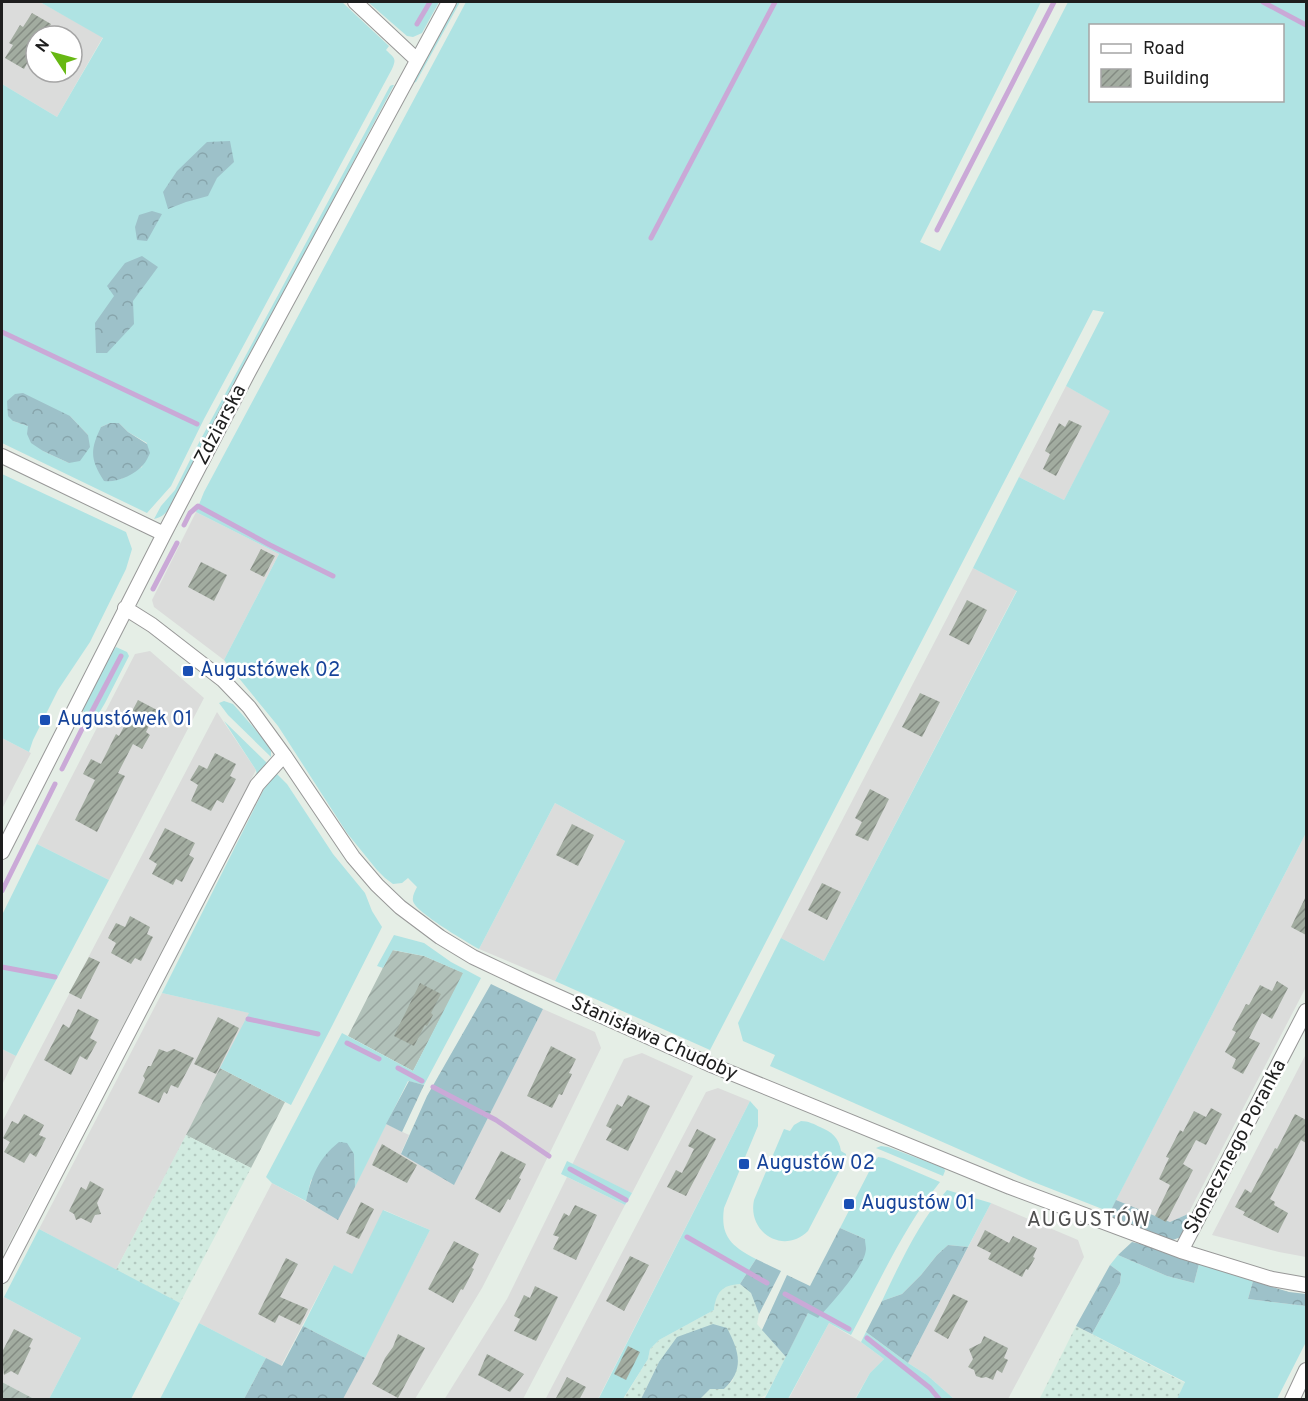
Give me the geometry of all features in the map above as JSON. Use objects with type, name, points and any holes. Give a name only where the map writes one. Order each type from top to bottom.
[{"type":"street","points":[[355,2],[417,60]]},
{"type":"street","name":"Zdziarska","points":[[2,852],[125,608],[243,383],[448,2]]},
{"type":"street","points":[[2,456],[164,534]]},
{"type":"street","name":"Stanisława Chudoby","points":[[125,608],[152,625],[223,680],[249,707],[353,857],[376,885],[400,907],[440,937],[473,957],[709,1064],[941,1160],[1181,1251],[1272,1280],[1306,1285]]},
{"type":"street","points":[[2,1276],[257,785],[284,755]]},
{"type":"street","name":"Słonecznego Poranka","points":[[1181,1251],[1306,1011]]},
{"type":"street","points":[[1292,1400],[1306,1370]]},
{"type":"shaded area","points":[[3,2],[40,2],[80,24],[24,24],[24,84],[76,84],[57,117],[2,84]]},
{"type":"shaded area","points":[[40,2],[342,2],[389,46],[386,50],[394,60],[392,69],[204,419],[171,486],[147,513],[2,443],[2,84],[57,117],[76,84],[84,84],[84,71],[103,38],[84,27],[84,24],[78,24]],"holes":[[[70,416],[88,435],[69,463],[43,451],[28,426],[13,421]],[[110,423],[119,423],[128,432],[147,443],[142,467],[121,479],[101,427]]]},
{"type":"shaded area","points":[[368,2],[439,2],[422,33],[413,37],[407,36]]},
{"type":"shaded area","points":[[455,2],[460,2],[416,82],[413,83],[412,82]]},
{"type":"shaded area","points":[[466,2],[1041,2],[920,242],[940,251],[1068,2],[1306,2],[1306,833],[1110,1212],[1031,1181],[770,1066],[775,1055],[743,1041],[738,1023],[781,938],[824,961],[1017,591],[973,568],[1019,477],[1064,500],[1110,411],[1066,386],[1104,312],[1093,310],[710,1050],[555,981],[625,841],[555,803],[479,949],[442,926],[416,906],[413,899],[417,887],[408,878],[402,883],[393,884],[377,870],[347,833],[278,726],[224,660],[279,554],[196,512],[204,492]]},
{"type":"shaded area","points":[[84,26],[103,37],[84,70]]},
{"type":"shaded area","points":[[394,85],[171,506],[164,514],[154,519],[161,506],[175,490]]},
{"type":"shaded area","points":[[1066,386],[1111,411],[1064,500],[1019,477]]},
{"type":"shaded area","points":[[2,474],[126,532],[132,549],[126,569],[90,642],[58,690],[29,752],[2,738]]},
{"type":"shaded area","points":[[196,512],[279,554],[224,660],[154,607],[152,600]]},
{"type":"shaded area","points":[[973,568],[1017,590],[824,961],[781,938]]},
{"type":"shaded area","points":[[116,647],[127,652],[129,656],[95,720],[86,715],[82,709]]},
{"type":"shaded area","points":[[150,651],[204,698],[109,880],[37,844],[135,654]]},
{"type":"shaded area","points":[[224,701],[233,704],[268,744],[271,757],[228,715],[219,703]]},
{"type":"shaded area","points":[[217,712],[256,770],[2,1257],[2,1122]]},
{"type":"shaded area","points":[[224,721],[267,763],[257,775],[256,770]]},
{"type":"shaded area","points":[[2,738],[31,753],[2,809]]},
{"type":"shaded area","points":[[277,774],[287,784],[333,854],[365,893],[382,927],[291,1105],[220,1068],[249,1013],[162,993],[267,783]]},
{"type":"shaded area","points":[[555,803],[625,841],[555,981],[479,949]]},
{"type":"shaded area","points":[[1306,833],[1306,987],[1188,1214],[1170,1222],[1116,1200]]},
{"type":"shaded area","points":[[37,844],[109,880],[16,1056],[2,1049],[2,915]]},
{"type":"shaded area","points":[[394,935],[424,943],[451,962],[481,978],[424,1085],[408,1081],[355,1187],[354,1154],[311,1180],[306,1201],[272,1183],[266,1177],[342,1033],[413,1071],[463,973],[424,956],[393,950],[383,968],[377,966]]},
{"type":"shaded area","points":[[392,950],[424,956],[464,973],[413,1071],[348,1036]]},
{"type":"shaded area","points":[[162,993],[250,1013],[116,1270],[39,1229]]},
{"type":"shaded area","points":[[543,1009],[595,1032],[601,1048],[482,1288],[415,1399],[343,1399],[430,1230],[384,1210],[352,1275],[334,1265],[281,1366],[199,1323],[272,1183],[338,1219],[386,1124],[409,1135],[401,1153],[454,1184]]},
{"type":"shaded area","points":[[2,1049],[16,1056],[2,1085]]},
{"type":"shaded area","points":[[642,1053],[693,1076],[632,1193],[572,1165],[624,1059]]},
{"type":"shaded area","points":[[1306,1054],[1306,1257],[1212,1235]]},
{"type":"shaded area","points":[[220,1068],[285,1102],[251,1168],[186,1135]]},
{"type":"shaded area","points":[[718,1088],[750,1101],[598,1399],[545,1400],[706,1092]]},
{"type":"shaded area","points":[[750,1101],[758,1110],[758,1126],[724,1208],[723,1218],[726,1233],[734,1245],[756,1259],[740,1284],[724,1288],[718,1294],[714,1310],[659,1340],[650,1349],[648,1359],[623,1399],[598,1400]]},
{"type":"shaded area","points":[[801,1121],[831,1133],[839,1142],[846,1158],[808,1231],[799,1238],[788,1241],[779,1240],[769,1237],[756,1222],[753,1212],[754,1200],[784,1129],[790,1131]]},
{"type":"shaded area","points":[[881,1146],[944,1168],[943,1176],[876,1148]]},
{"type":"shaded area","points":[[878,1157],[940,1182],[914,1218],[851,1335],[829,1323],[788,1399],[764,1400],[808,1313],[865,1239],[840,1228]]},
{"type":"shaded area","points":[[567,1161],[632,1193],[625,1205],[561,1174]]},
{"type":"shaded area","points":[[567,1177],[625,1205],[523,1399],[444,1400],[507,1299]]},
{"type":"shaded area","points":[[947,1190],[991,1203],[968,1247],[948,1245],[902,1294],[882,1301],[919,1229]]},
{"type":"shaded area","points":[[991,1203],[1078,1240],[1084,1257],[1008,1399],[954,1399],[927,1375],[908,1363]]},
{"type":"shaded area","points":[[383,1210],[430,1230],[365,1358],[303,1326],[334,1265],[352,1274]]},
{"type":"shaded area","points":[[39,1229],[180,1303],[131,1399],[49,1399],[81,1338],[4,1297]]},
{"type":"shaded area","points":[[1118,1255],[1167,1276],[1194,1283],[1199,1264],[1253,1281],[1248,1299],[1306,1306],[1306,1342],[1277,1399],[1177,1399],[1185,1382],[1092,1334],[1120,1283],[1121,1273],[1110,1265]]},
{"type":"shaded area","points":[[4,1297],[81,1338],[49,1399],[34,1399],[2,1382],[2,1301]]},
{"type":"shaded area","points":[[199,1323],[266,1358],[244,1399],[160,1399]]},
{"type":"shaded area","points":[[829,1323],[884,1359],[870,1373],[855,1399],[788,1400]]},
{"type":"shaded area","points":[[866,1332],[927,1375],[954,1399],[855,1400],[870,1373],[884,1359],[861,1342]]},
{"type":"shaded area","points":[[2,1382],[34,1399],[2,1399]]},
{"type":"green space","points":[[230,141],[234,162],[217,178],[208,196],[168,209],[163,192],[177,171],[207,142]]},
{"type":"green space","points":[[152,211],[162,214],[147,241],[137,240],[135,227],[139,215]]},
{"type":"green space","points":[[142,256],[158,267],[133,301],[134,324],[107,353],[96,353],[95,323],[114,296],[107,286],[125,263]]},
{"type":"green space","points":[[23,393],[70,416],[88,435],[90,447],[80,461],[69,463],[43,451],[31,443],[27,434],[28,426],[13,421],[8,416],[7,401],[15,394]]},
{"type":"green space","points":[[110,423],[119,423],[128,432],[147,444],[150,453],[140,469],[120,479],[104,481],[96,467],[93,448],[101,427]]},
{"type":"green space","points":[[491,984],[543,1009],[454,1185],[401,1154],[427,1096]]},
{"type":"green space","points":[[409,1081],[424,1085],[402,1132],[386,1124]]},
{"type":"green space","points":[[186,1135],[251,1168],[180,1303],[116,1270]]},
{"type":"green space","points":[[339,1142],[347,1143],[354,1154],[355,1187],[338,1220],[306,1201],[317,1168]]},
{"type":"green space","points":[[1116,1200],[1170,1222],[1188,1214],[1190,1220],[1181,1237],[1170,1241],[1106,1220]]},
{"type":"green space","points":[[840,1228],[865,1239],[864,1257],[846,1285],[818,1318],[808,1313],[786,1357],[762,1330],[787,1275],[810,1286]]},
{"type":"green space","points":[[1132,1242],[1199,1264],[1194,1283],[1167,1276],[1118,1255]]},
{"type":"green space","points":[[948,1245],[968,1247],[908,1363],[866,1332],[882,1301],[902,1294]]},
{"type":"green space","points":[[756,1259],[781,1271],[759,1314],[751,1293],[740,1284]]},
{"type":"green space","points":[[1110,1265],[1121,1273],[1120,1283],[1092,1334],[1076,1326]]},
{"type":"green space","points":[[1253,1281],[1289,1292],[1306,1294],[1306,1306],[1248,1299]]},
{"type":"green space","points":[[730,1284],[740,1284],[751,1293],[759,1314],[757,1324],[786,1357],[766,1395],[757,1399],[700,1399],[710,1389],[724,1389],[733,1380],[738,1358],[659,1362],[641,1399],[623,1400],[648,1359],[650,1349],[659,1340],[714,1310],[715,1299],[722,1288]]},
{"type":"green space","points":[[713,1324],[727,1328],[735,1344],[738,1360],[731,1382],[724,1389],[710,1389],[700,1399],[641,1399],[659,1362],[677,1337]]},
{"type":"green space","points":[[303,1326],[365,1358],[343,1399],[244,1399],[266,1358],[282,1366]]},
{"type":"green space","points":[[1076,1326],[1185,1383],[1177,1399],[1039,1400]]},
{"type":"building","points":[[32,13],[51,24],[25,24]]},
{"type":"building","points":[[20,25],[24,25],[24,69],[5,58],[13,45],[9,43]]},
{"type":"building","points":[[1069,420],[1082,426],[1056,476],[1043,469],[1050,454],[1045,451],[1059,423],[1065,427]]},
{"type":"building","points":[[261,549],[275,556],[264,577],[250,570]]},
{"type":"building","points":[[201,562],[227,575],[214,601],[188,587]]},
{"type":"building","points":[[967,600],[987,610],[969,645],[949,635]]},
{"type":"building","points":[[920,693],[940,702],[922,737],[902,727]]},
{"type":"building","points":[[138,700],[157,710],[146,732],[150,735],[142,749],[133,744],[118,773],[125,776],[97,832],[75,820],[95,780],[83,774],[91,759],[101,764],[116,734],[119,736]]},
{"type":"building","points":[[215,753],[236,764],[230,776],[236,779],[223,803],[217,800],[211,811],[191,801],[198,785],[190,780],[199,765],[207,769]]},
{"type":"building","points":[[870,789],[889,799],[868,841],[855,835],[862,822],[855,818]]},
{"type":"building","points":[[572,824],[594,835],[578,866],[556,855]]},
{"type":"building","points":[[165,828],[195,843],[189,855],[194,858],[182,882],[176,879],[173,885],[152,874],[157,864],[149,859]]},
{"type":"building","points":[[822,883],[841,892],[827,920],[808,910]]},
{"type":"building","points":[[1306,896],[1306,935],[1291,927]]},
{"type":"building","points":[[130,916],[150,927],[147,934],[153,937],[141,961],[135,958],[131,964],[111,953],[116,943],[108,938],[116,923],[125,927]]},
{"type":"building","points":[[89,957],[100,962],[81,999],[69,993]]},
{"type":"building","points":[[1277,981],[1288,988],[1272,1019],[1262,1013],[1249,1038],[1260,1043],[1243,1074],[1232,1068],[1236,1059],[1225,1052],[1236,1032],[1232,1030],[1246,1004],[1249,1005],[1260,985],[1272,991]]},
{"type":"building","points":[[420,983],[441,994],[431,1013],[433,1015],[414,1046],[394,1036]]},
{"type":"building","points":[[78,1009],[99,1020],[90,1038],[97,1042],[87,1060],[80,1056],[71,1075],[44,1060],[63,1024],[69,1028]]},
{"type":"building","points":[[218,1017],[239,1028],[216,1074],[194,1064]]},
{"type":"building","points":[[551,1046],[576,1059],[562,1095],[559,1094],[552,1108],[527,1096]]},
{"type":"building","points":[[159,1049],[167,1052],[174,1049],[194,1058],[178,1088],[171,1085],[167,1094],[164,1092],[159,1103],[138,1093],[145,1079],[143,1076]]},
{"type":"building","points":[[628,1095],[650,1106],[628,1151],[606,1140],[612,1129],[606,1126],[617,1104],[622,1107]]},
{"type":"building","points":[[1211,1108],[1222,1114],[1206,1145],[1196,1140],[1183,1164],[1193,1170],[1166,1222],[1155,1216],[1170,1185],[1159,1179],[1169,1158],[1166,1157],[1180,1130],[1183,1132],[1194,1111],[1206,1117]]},
{"type":"building","points":[[24,1114],[44,1125],[39,1135],[46,1138],[36,1157],[30,1153],[24,1163],[4,1152],[10,1142],[3,1138],[12,1121],[18,1124]]},
{"type":"building","points":[[1295,1114],[1306,1120],[1306,1143],[1301,1140],[1270,1199],[1275,1202],[1274,1205],[1288,1213],[1278,1233],[1243,1215],[1245,1212],[1235,1207],[1245,1189],[1251,1193]]},
{"type":"building","points":[[697,1129],[716,1139],[686,1196],[667,1187],[676,1170],[682,1173],[694,1149],[688,1146]]},
{"type":"building","points":[[382,1144],[417,1165],[407,1183],[372,1165]]},
{"type":"building","points":[[501,1151],[526,1164],[510,1200],[508,1199],[500,1213],[475,1199]]},
{"type":"building","points":[[90,1181],[104,1189],[97,1203],[101,1214],[95,1215],[91,1223],[81,1218],[76,1220],[74,1214],[69,1211],[81,1187],[86,1190]]},
{"type":"building","points":[[361,1202],[374,1209],[359,1239],[346,1233]]},
{"type":"building","points":[[575,1205],[597,1215],[576,1260],[553,1249],[559,1237],[553,1235],[564,1213],[569,1216]]},
{"type":"building","points":[[985,1230],[1009,1243],[1013,1236],[1037,1248],[1033,1257],[1035,1258],[1022,1277],[988,1259],[991,1253],[977,1246]]},
{"type":"building","points":[[454,1241],[479,1254],[463,1290],[461,1289],[453,1303],[428,1289]]},
{"type":"building","points":[[630,1256],[649,1265],[624,1311],[606,1301]]},
{"type":"building","points":[[286,1258],[298,1264],[280,1297],[308,1309],[300,1325],[279,1315],[275,1323],[258,1314]]},
{"type":"building","points":[[535,1286],[558,1297],[536,1341],[514,1331],[520,1319],[514,1316],[524,1295],[530,1298]]},
{"type":"building","points":[[953,1294],[968,1301],[948,1339],[934,1331]]},
{"type":"building","points":[[14,1329],[33,1339],[18,1375],[11,1371],[4,1375],[2,1352]]},
{"type":"building","points":[[398,1334],[425,1348],[398,1398],[372,1384]]},
{"type":"building","points":[[984,1336],[1008,1348],[1004,1358],[1008,1360],[1002,1373],[997,1370],[993,1380],[976,1376],[974,1370],[968,1367],[973,1359],[969,1349],[981,1343]]},
{"type":"building","points":[[628,1346],[640,1352],[626,1380],[614,1374]]},
{"type":"building","points":[[487,1354],[524,1374],[510,1392],[478,1375]]},
{"type":"building","points":[[567,1377],[586,1387],[579,1400],[555,1400]]},
{"type":"waterway","points":[[417,24],[430,2]]},
{"type":"waterway","points":[[651,238],[775,2]]},
{"type":"waterway","points":[[937,230],[1054,2]]},
{"type":"waterway","points":[[1263,2],[1306,25]]},
{"type":"waterway","points":[[2,332],[197,424]]},
{"type":"waterway","points":[[184,525],[190,513],[198,506],[333,576]]},
{"type":"waterway","points":[[153,589],[177,543]]},
{"type":"waterway","points":[[89,717],[121,656]]},
{"type":"waterway","points":[[62,769],[82,729]]},
{"type":"waterway","points":[[2,891],[55,784]]},
{"type":"waterway","points":[[2,967],[55,977]]},
{"type":"waterway","points":[[248,1019],[318,1034]]},
{"type":"waterway","points":[[347,1043],[379,1059]]},
{"type":"waterway","points":[[398,1068],[422,1081]]},
{"type":"waterway","points":[[433,1087],[496,1120],[549,1156]]},
{"type":"waterway","points":[[570,1169],[626,1200]]},
{"type":"waterway","points":[[687,1237],[767,1283]]},
{"type":"waterway","points":[[785,1294],[849,1329]]},
{"type":"waterway","points":[[867,1338],[930,1388],[940,1400]]},
{"type":"place","name":"Augustówek 02","points":[[188,671]]},
{"type":"place","name":"Augustówek 01","points":[[45,720]]},
{"type":"place","name":"Augustów 02","points":[[744,1164]]},
{"type":"place","name":"Augustów 01","points":[[849,1204]]},
{"type":"district","name":"AUGUSTÓW","points":[[1089,1220]]}]
